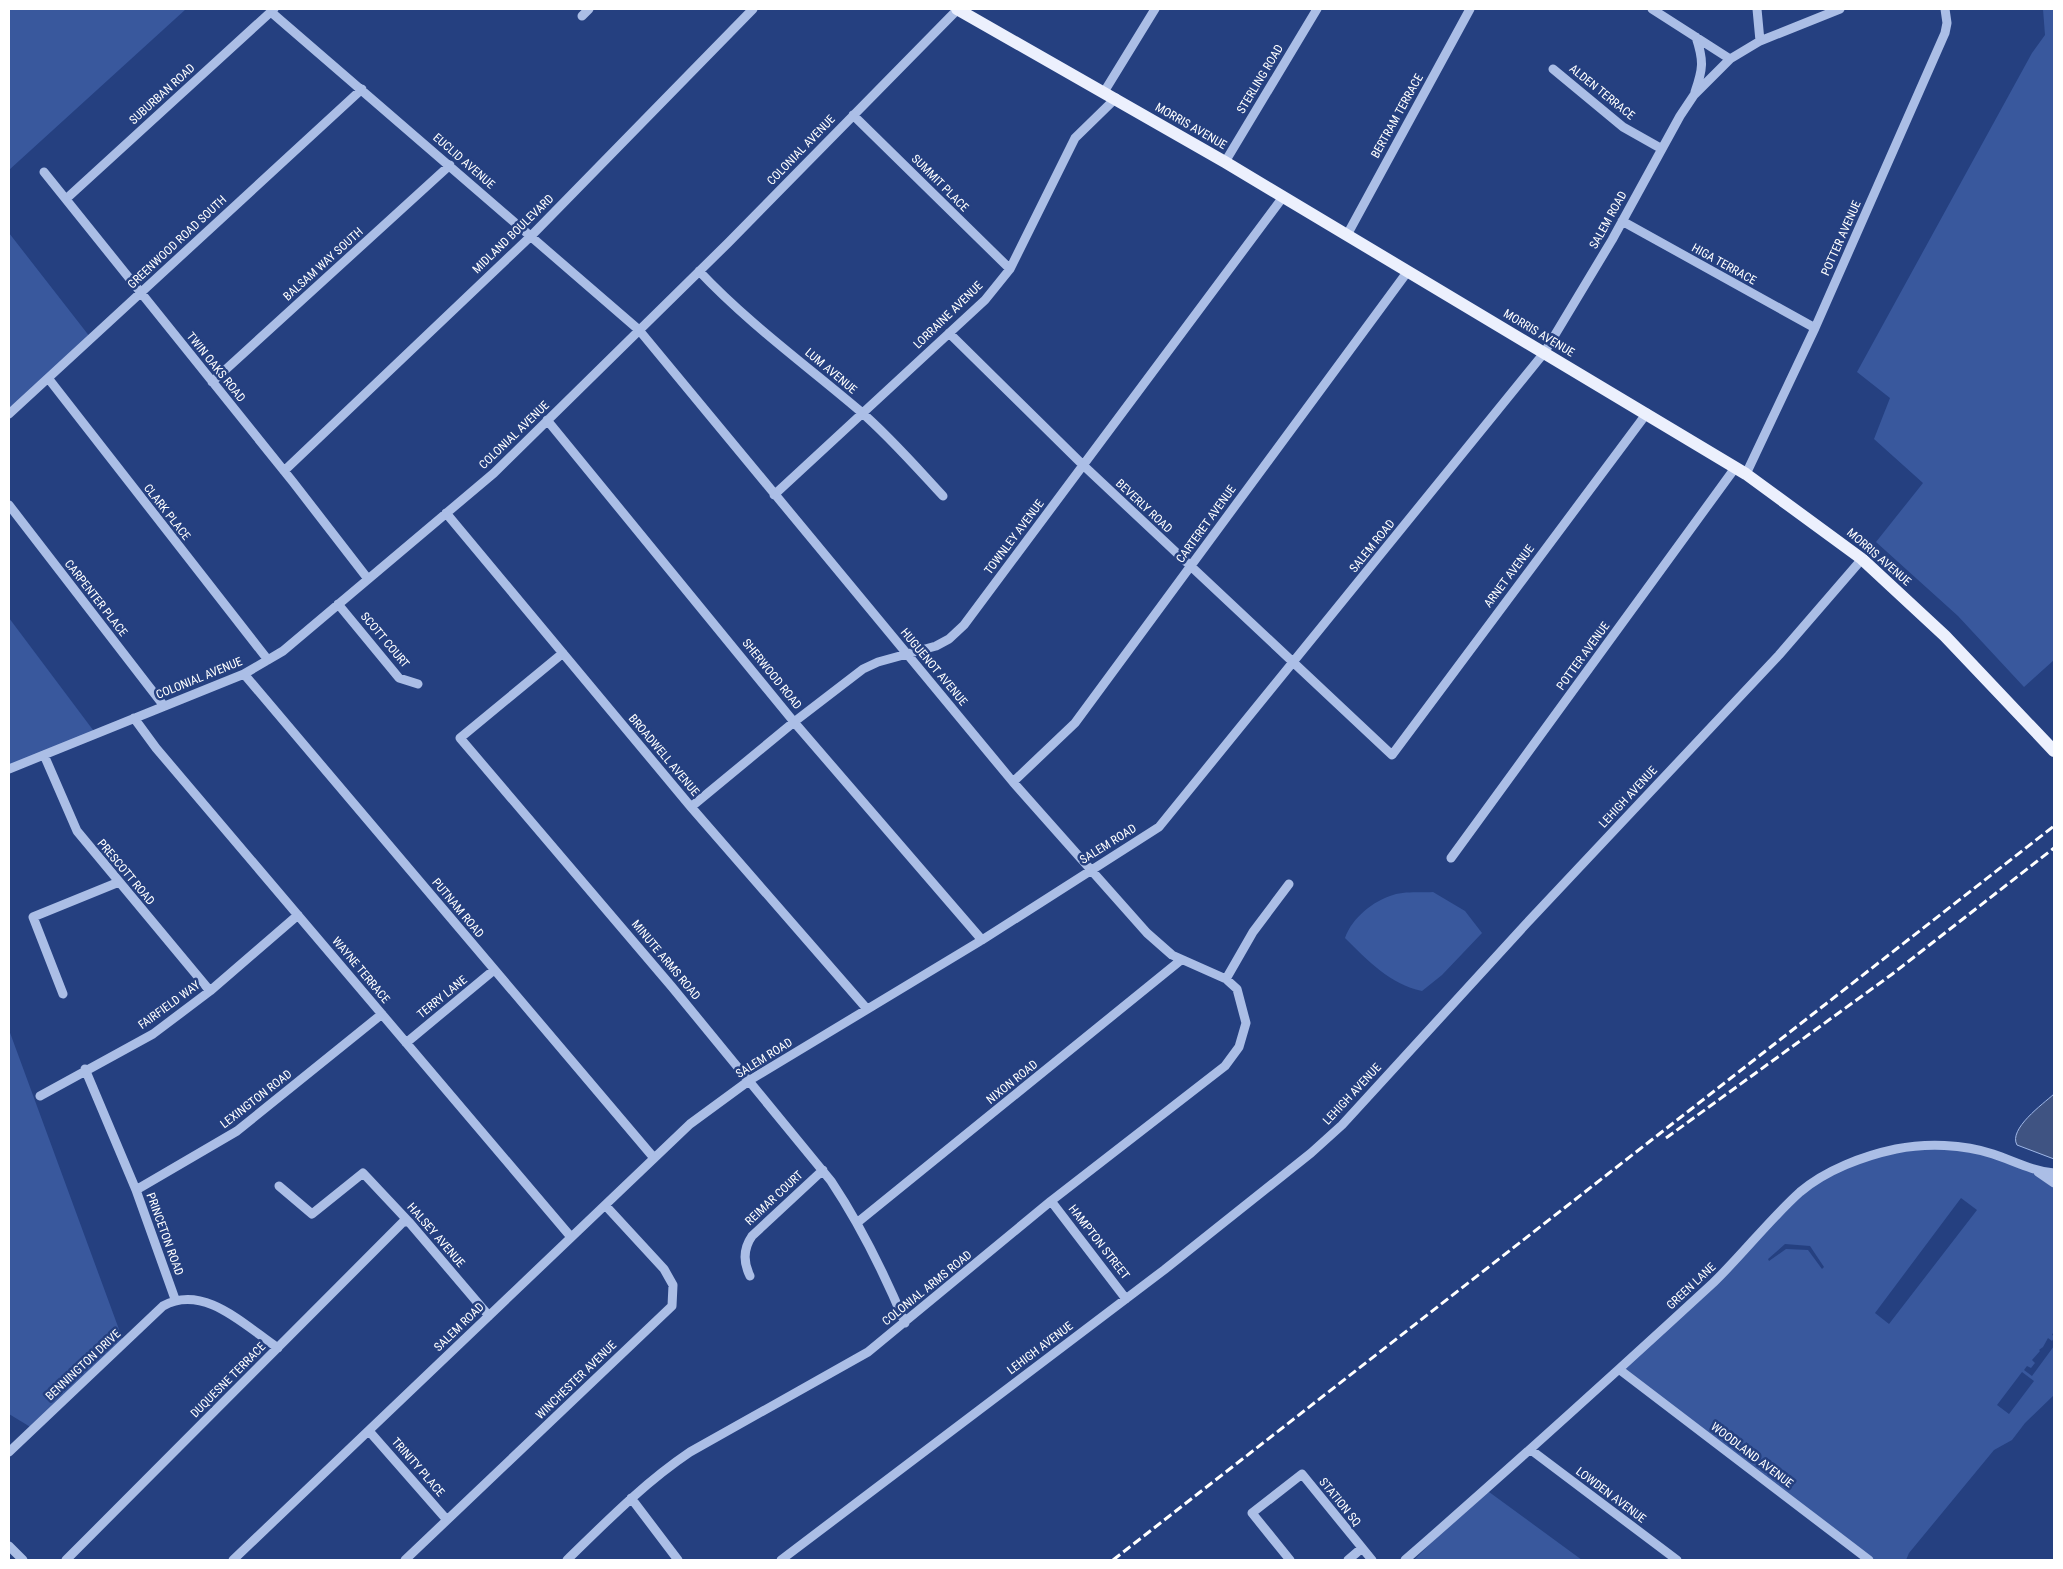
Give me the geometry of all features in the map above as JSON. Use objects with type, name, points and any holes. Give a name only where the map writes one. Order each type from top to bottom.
[{"type":"main road","name":"MORRIS AVENUE","points":[[957,9],[1116,98],[1225,162],[1647,413],[1740,471],[1862,559],[1938,629],[2054,752]]},
{"type":"street","name":"MIDLAND BOULEVARD","points":[[284,471],[531,236],[753,9]]},
{"type":"street","name":"COLONIAL AVENUE","points":[[9,769],[244,674],[283,651],[494,473],[699,272],[957,9]]},
{"type":"street","points":[[1104,92],[1155,9]]},
{"type":"street","name":"STERLING ROAD","points":[[1225,162],[1317,9]]},
{"type":"street","name":"BERTRAM TERRACE","points":[[1347,235],[1470,9]]},
{"type":"street","points":[[1652,9],[1730,59]]},
{"type":"street","points":[[1757,9],[1760,41]]},
{"type":"street","name":"SALEM ROAD","points":[[234,1560],[690,1124],[750,1080],[982,940],[1159,827],[1544,353],[1694,96],[1730,59],[1760,41],[1840,9]]},
{"type":"street","name":"POTTER AVENUE","points":[[1451,858],[1740,471],[1815,328],[1945,33],[1947,23],[1945,9]]},
{"type":"street","name":"EUCLID AVENUE","points":[[273,10],[639,330]]},
{"type":"street","name":"SUBURBAN ROAD","points":[[66,198],[273,10]]},
{"type":"street","points":[[1694,96],[1703,68],[1702,53],[1696,37]]},
{"type":"street","name":"ALDEN TERRACE","points":[[1553,69],[1624,128],[1662,149]]},
{"type":"street","name":"GREENWOOD ROAD SOUTH","points":[[9,414],[362,89]]},
{"type":"street","name":"LORRAINE AVENUE","points":[[774,495],[985,300],[1010,270],[1075,138],[1116,98]]},
{"type":"street","name":"SUMMIT PLACE","points":[[853,115],[1010,270]]},
{"type":"street","name":"BALSAM WAY SOUTH","points":[[212,382],[450,165]]},
{"type":"street","name":"TWIN OAKS ROAD","points":[[44,172],[284,471],[368,579]]},
{"type":"street","name":"TOWNLEY AVENUE","points":[[691,807],[862,669],[878,662],[936,646],[949,639],[964,625],[1283,197]]},
{"type":"street","name":"HIGA TERRACE","points":[[1622,220],[1815,328]]},
{"type":"street","name":"CARTERET AVENUE","points":[[1013,782],[1075,723],[1408,271]]},
{"type":"street","name":"LUM AVENUE","points":[[699,272],[724,298],[862,413],[906,455],[943,496]]},
{"type":"street","name":"HUGUENOT AVENUE","points":[[639,330],[1013,782],[1147,933],[1181,960],[1226,979],[1236,989]]},
{"type":"street","name":"BEVERLY ROAD","points":[[949,333],[1190,567],[1392,755]]},
{"type":"street","name":"CLARK PLACE","points":[[48,378],[268,660]]},
{"type":"street","name":"ARNET AVENUE","points":[[1392,755],[1647,413]]},
{"type":"street","name":"SHERWOOD ROAD","points":[[548,420],[794,722],[982,940]]},
{"type":"street","name":"CARPENTER PLACE","points":[[9,505],[164,706]]},
{"type":"street","name":"BROADWELL AVENUE","points":[[446,513],[691,807],[867,1009]]},
{"type":"street","name":"LEHIGH AVENUE","points":[[781,1560],[1126,1299],[1311,1154],[1342,1125],[1526,924],[1778,655],[1862,559]]},
{"type":"street","name":"SCOTT COURT","points":[[338,604],[399,678],[418,684]]},
{"type":"street","name":"MINUTE ARMS ROAD","points":[[563,653],[460,738],[750,1080],[823,1170],[858,1222],[877,1259],[905,1323]]},
{"type":"street","name":"PUTNAM ROAD","points":[[244,674],[654,1158]]},
{"type":"street","name":"WAYNE TERRACE","points":[[134,718],[156,748],[571,1237]]},
{"type":"street","name":"PRESCOTT ROAD","points":[[44,755],[76,831],[210,991]]},
{"type":"street","points":[[63,994],[33,917],[119,882]]},
{"type":"street","points":[[1226,979],[1253,932],[1289,884]]},
{"type":"street","name":"FAIRFIELD WAY","points":[[40,1096],[86,1069],[153,1034],[210,991],[298,915]]},
{"type":"street","name":"NIXON ROAD","points":[[858,1222],[1181,960]]},
{"type":"street","name":"TERRY LANE","points":[[406,1042],[494,970]]},
{"type":"street","name":"COLONIAL ARMS ROAD","points":[[567,1560],[631,1498],[667,1468],[690,1452],[868,1352],[1052,1201],[1233,1058],[1239,1047],[1246,1023],[1236,989]]},
{"type":"street","name":"LEXINGTON ROAD","points":[[136,1190],[237,1132],[382,1014]]},
{"type":"street","name":"PRINCETON ROAD","points":[[86,1069],[136,1190],[176,1299]]},
{"type":"street","name":"GREEN LANE","points":[[1405,1560],[1620,1370],[1721,1275],[1800,1192],[1836,1170],[1874,1155],[1897,1149],[1933,1146],[1991,1153],[2038,1171],[2054,1173]]},
{"type":"street","name":"REIMAR COURT","points":[[750,1276],[746,1268],[746,1246],[752,1236],[823,1170]]},
{"type":"street","name":"GREEN LANE","points":[[2038,1171],[2054,1183]]},
{"type":"street","name":"HALSEY AVENUE","points":[[280,1186],[312,1214],[363,1173],[409,1222],[489,1316]]},
{"type":"street","name":"HAMPTON STREET","points":[[1052,1201],[1126,1299]]},
{"type":"street","name":"WINCHESTER AVENUE","points":[[405,1560],[672,1306],[673,1285],[664,1269],[605,1205]]},
{"type":"street","name":"DUQUESNE TERRACE","points":[[66,1560],[403,1222],[409,1222]]},
{"type":"street","points":[[176,1299],[193,1298],[212,1304],[278,1348]]},
{"type":"street","name":"BENNINGTON DRIVE","points":[[9,1452],[163,1306],[176,1299]]},
{"type":"street","name":"WOODLAND AVENUE","points":[[1620,1370],[1869,1560]]},
{"type":"street","name":"TRINITY PLACE","points":[[369,1431],[447,1520]]},
{"type":"street","name":"LOWDEN AVENUE","points":[[1531,1450],[1677,1560]]},
{"type":"street","name":"STATION SQ","points":[[1290,1560],[1252,1513],[1302,1474],[1372,1560]]},
{"type":"street","points":[[631,1498],[678,1560]]},
{"type":"street","points":[[9,1546],[23,1560]]},
{"type":"street","points":[[1348,1560],[1362,1548]]},
{"type":"shaded area","points":[[9,9],[186,9],[9,170]]},
{"type":"shaded area","points":[[2043,9],[2054,9],[2054,660],[2024,687],[1958,616],[1876,542],[1923,483],[1874,439],[1890,398],[1857,372],[2032,53],[2045,35]]},
{"type":"shaded area","points":[[9,233],[90,337],[9,413]]},
{"type":"shaded area","points":[[9,618],[96,734],[9,769]]},
{"type":"shaded area","points":[[1433,892],[1465,911],[1482,933],[1442,975],[1422,991],[1410,988],[1390,977],[1371,963],[1345,938],[1358,917],[1378,901],[1398,894]]},
{"type":"shaded area","points":[[9,1030],[124,1343],[37,1431],[9,1414]]},
{"type":"shaded area","points":[[2054,1094],[2054,1159],[2017,1145],[2016,1139],[2017,1132],[2022,1124]]},
{"type":"shaded area","points":[[1897,1149],[1979,1150],[2038,1171],[2054,1183],[2054,1333],[2052,1334],[2054,1338],[2052,1341],[2048,1338],[2032,1360],[2035,1363],[2031,1368],[2027,1366],[2024,1370],[2032,1376],[2054,1346],[2054,1395],[2025,1423],[2012,1440],[1994,1450],[1909,1553],[1906,1560],[1869,1560],[1620,1370],[1800,1192],[1825,1176]],"holes":[[[1961,1198],[1977,1210],[1889,1324],[1875,1313]],[[1785,1244],[1810,1246],[1824,1267],[1822,1269],[1808,1250],[1786,1249],[1769,1261],[1768,1259]],[[2022,1372],[2034,1381],[2009,1414],[1997,1405]]]},
{"type":"shaded area","points":[[1485,1489],[1582,1560],[1414,1560]]},
{"type":"railway","points":[[1113,1560],[2054,826]]},
{"type":"railway","points":[[1666,1138],[1891,975],[2054,848]]}]
